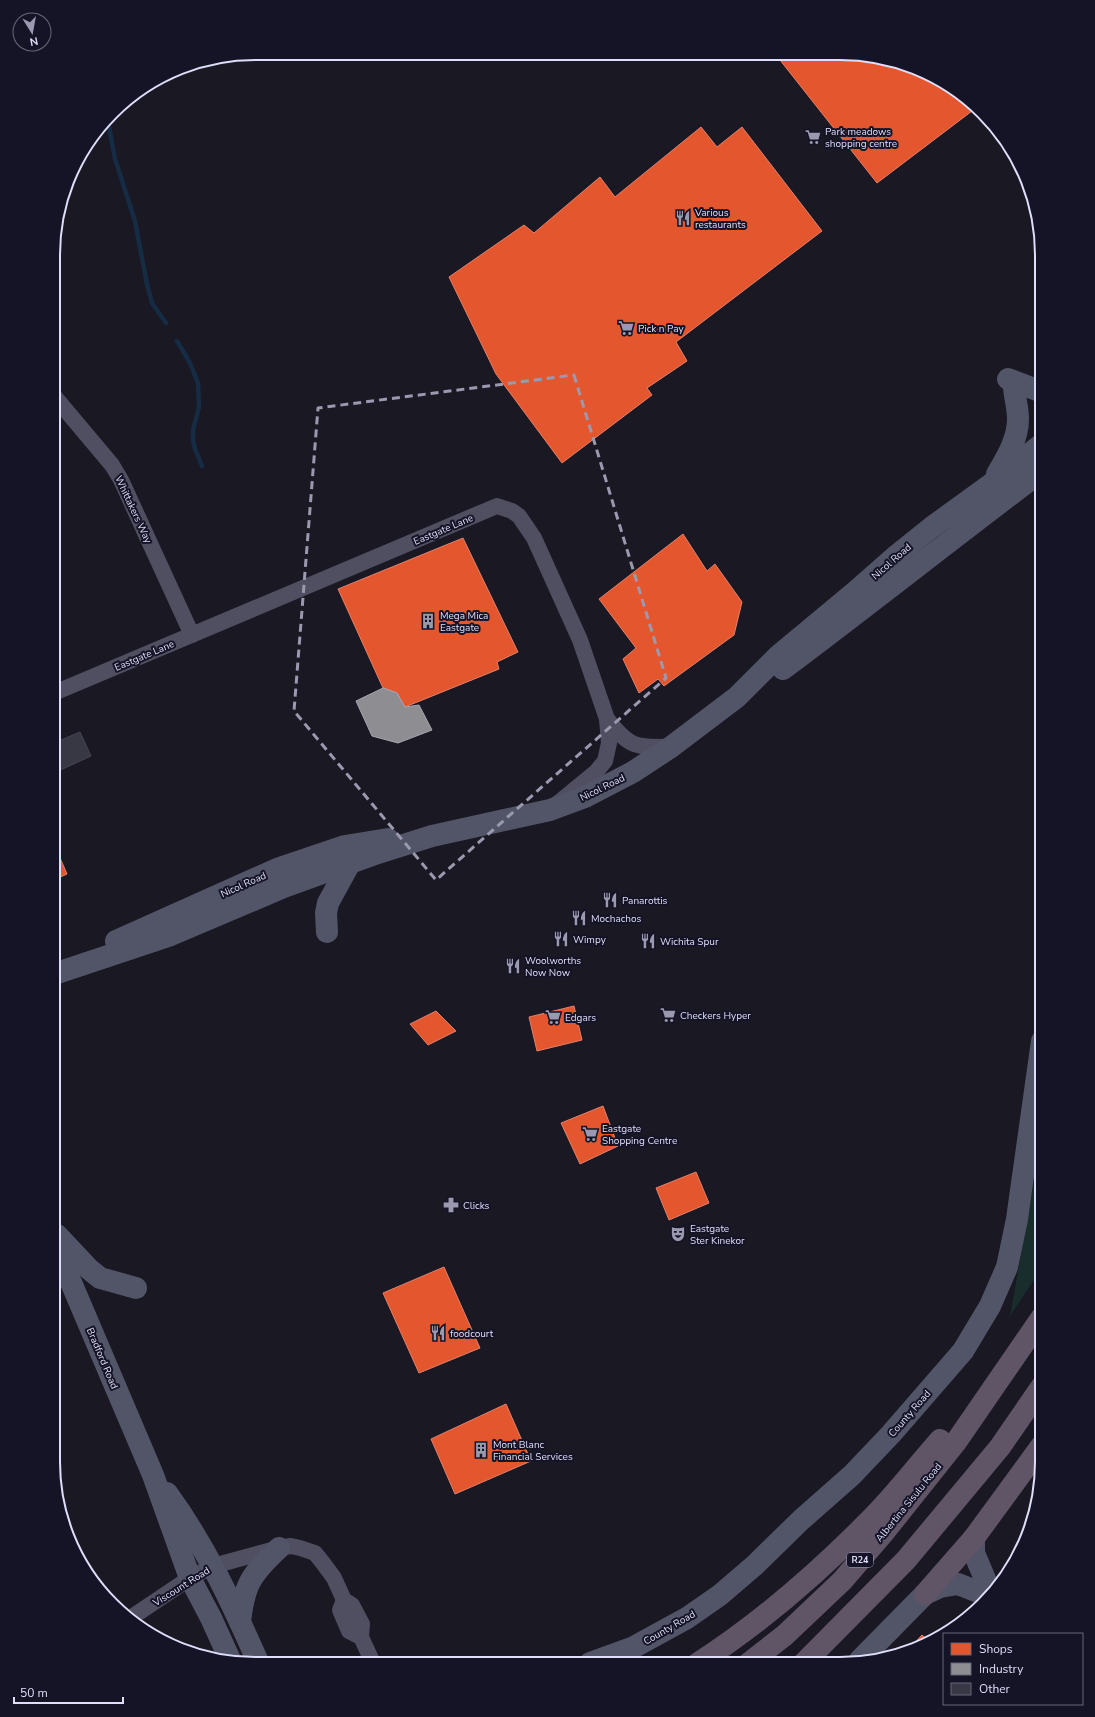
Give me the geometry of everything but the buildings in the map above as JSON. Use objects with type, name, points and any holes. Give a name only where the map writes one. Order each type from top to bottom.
[{"type":"highway","name":"Albertina Sisulu Road","points":[[756,1657],[842,1581],[885,1531],[956,1442],[1035,1327]]},
{"type":"highway","points":[[708,1657],[724,1647],[809,1578],[873,1518],[1017,1354]]},
{"type":"highway","points":[[810,1657],[906,1560],[1000,1447],[1035,1396]]},
{"type":"highway","points":[[925,1594],[974,1538],[1035,1455]]},
{"type":"main road","points":[[990,485],[1008,455],[1014,439],[1018,419],[1011,383],[1035,390]]},
{"type":"main road","name":"Nicol Road","points":[[60,971],[171,935],[284,886],[350,863],[432,836],[550,810],[585,797],[611,784],[653,760],[718,712],[749,687],[778,656],[897,555],[1035,450]]},
{"type":"main road","name":"Nicol Road","points":[[749,687],[767,681],[830,635],[942,546],[1035,479]]},
{"type":"main road","name":"Nicol Road","points":[[60,971],[82,958],[140,930],[277,868],[345,846],[382,839],[432,836]]},
{"type":"main road","points":[[328,932],[326,913],[328,903],[350,863]]},
{"type":"main road","name":"County Road","points":[[609,1657],[634,1647],[687,1618],[726,1590],[756,1565],[801,1520],[852,1475],[891,1434],[963,1351],[990,1306],[1007,1267],[1017,1219],[1035,1091]]},
{"type":"main road","points":[[60,1238],[89,1269],[100,1278],[136,1288]]},
{"type":"main road","name":"Bradford Road","points":[[60,1256],[153,1475],[190,1578],[211,1618],[228,1655]]},
{"type":"main road","name":"Bradford Road","points":[[153,1475],[183,1516],[212,1566],[256,1657]]},
{"type":"main road","points":[[974,1538],[974,1553],[989,1589]]},
{"type":"main road","points":[[240,1622],[246,1588],[261,1565],[279,1548]]},
{"type":"main road","points":[[865,1655],[925,1594],[940,1587],[958,1584],[989,1589]]},
{"type":"street","name":"Whittakers Way","points":[[60,403],[112,465],[121,480],[192,635]]},
{"type":"street","name":"Eastgate Lane","points":[[60,690],[497,506],[512,511],[519,516],[534,538],[580,640],[607,719],[609,743],[604,761],[596,772],[550,810]]},
{"type":"street","points":[[607,719],[626,740],[634,744],[649,747],[671,747]]},
{"type":"street","name":"Viscount Road","points":[[134,1616],[190,1578],[212,1566],[291,1546],[315,1553],[328,1569],[344,1600],[340,1610],[350,1631],[361,1637],[370,1657]]},
{"type":"highlighted area","points":[[574,375],[666,678],[436,880],[294,711],[318,408]]},
{"type":"green space","points":[[1035,1176],[1035,1278],[1010,1316]]},
{"type":"waterway","points":[[109,125],[115,159],[135,221],[152,303],[166,323]]},
{"type":"waterway","points":[[177,341],[190,363],[198,383],[199,407],[193,430],[193,440],[202,466]]},
{"type":"place","name":"Park meadows shopping centre","points":[[813,137]]},
{"type":"place","name":"Various restaurants","points":[[683,218]]},
{"type":"place","name":"Pick n Pay","points":[[626,328]]},
{"type":"place","name":"Mega Mica Eastgate","points":[[428,621]]},
{"type":"place","name":"Panarottis","points":[[610,900]]},
{"type":"place","name":"Mochachos","points":[[579,918]]},
{"type":"place","name":"Wimpy","points":[[561,939]]},
{"type":"place","name":"Wichita Spur","points":[[648,941]]},
{"type":"place","name":"Woolworths Now Now","points":[[513,966]]},
{"type":"place","name":"Checkers Hyper","points":[[668,1015]]},
{"type":"place","name":"Edgars","points":[[553,1017]]},
{"type":"place","name":"Eastgate Shopping Centre","points":[[590,1134]]},
{"type":"place","name":"Clicks","points":[[451,1205]]},
{"type":"place","name":"Eastgate Ster Kinekor","points":[[678,1234]]},
{"type":"place","name":"foodcourt","points":[[438,1333]]},
{"type":"place","name":"Mont Blanc Financial Services","points":[[481,1450]]}]
